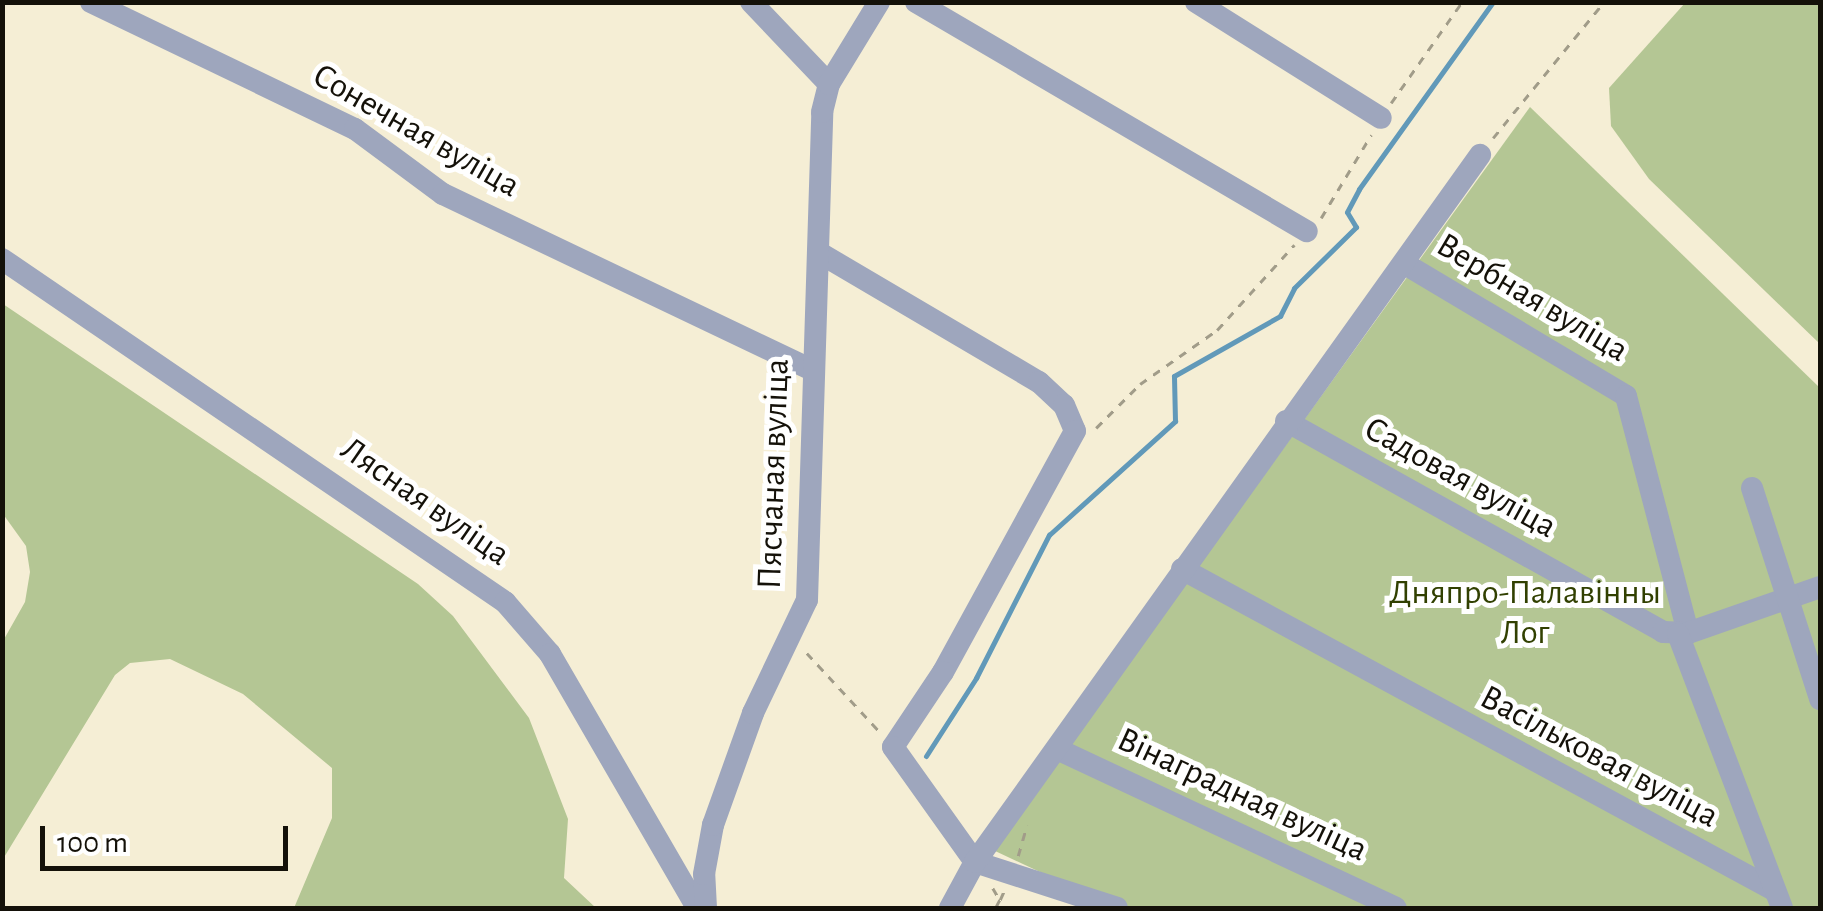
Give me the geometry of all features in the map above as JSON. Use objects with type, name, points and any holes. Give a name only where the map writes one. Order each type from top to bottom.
[{"type":"street","name":"Сонечная вуліца","points":[[91,2],[355,129],[443,194],[814,371]]},
{"type":"street","points":[[751,2],[829,84],[879,2]]},
{"type":"street","points":[[916,2],[1307,232]]},
{"type":"street","points":[[1196,2],[1381,118]]},
{"type":"street","name":"Пясчаная вуліца","points":[[706,908],[704,874],[713,825],[754,713],[793,638],[813,568],[822,112],[829,84]]},
{"type":"street","points":[[950,908],[975,862],[1286,421],[1405,264],[1480,155]]},
{"type":"street","points":[[818,252],[1039,382],[1064,405],[1075,431],[943,672],[893,747],[975,862],[1118,908]]},
{"type":"street","name":"Лясная вуліца","points":[[2,259],[505,602],[550,654],[697,908]]},
{"type":"street","name":"Вербная вуліца","points":[[1405,264],[1623,392],[1683,633]]},
{"type":"street","name":"Садовая вуліца","points":[[1286,421],[1650,626],[1683,633]]},
{"type":"street","points":[[1752,488],[1820,699]]},
{"type":"street","name":"Васільковая вуліца","points":[[1182,569],[1778,899]]},
{"type":"street","points":[[1778,899],[1683,633],[1820,587]]},
{"type":"street","name":"Вінаградная вуліца","points":[[1057,749],[1396,908]]},
{"type":"path","points":[[1075,431],[1101,427],[1140,384],[1217,330],[1307,232],[1445,19],[1462,2]]},
{"type":"path","points":[[1480,155],[1604,2]]},
{"type":"path","points":[[793,638],[893,747]]},
{"type":"path","points":[[1000,900],[1030,818]]},
{"type":"green space","points":[[1685,3],[1820,3],[1820,344],[1649,179],[1611,126],[1609,88]]},
{"type":"green space","name":"Дняпро-Палавінны Лог","points":[[1530,107],[1820,388],[1820,908],[1117,908],[993,850]]},
{"type":"green space","points":[[3,304],[418,584],[453,616],[529,718],[568,819],[564,878],[596,908],[294,908],[332,818],[332,768],[243,694],[170,659],[130,663],[115,675],[3,859],[3,641],[25,602],[30,572],[26,546],[3,514]]},
{"type":"waterway","points":[[926,756],[976,678],[1049,535],[1175,421],[1174,376],[1280,316],[1294,288],[1356,227],[1347,212],[1359,189],[1493,2]]}]
